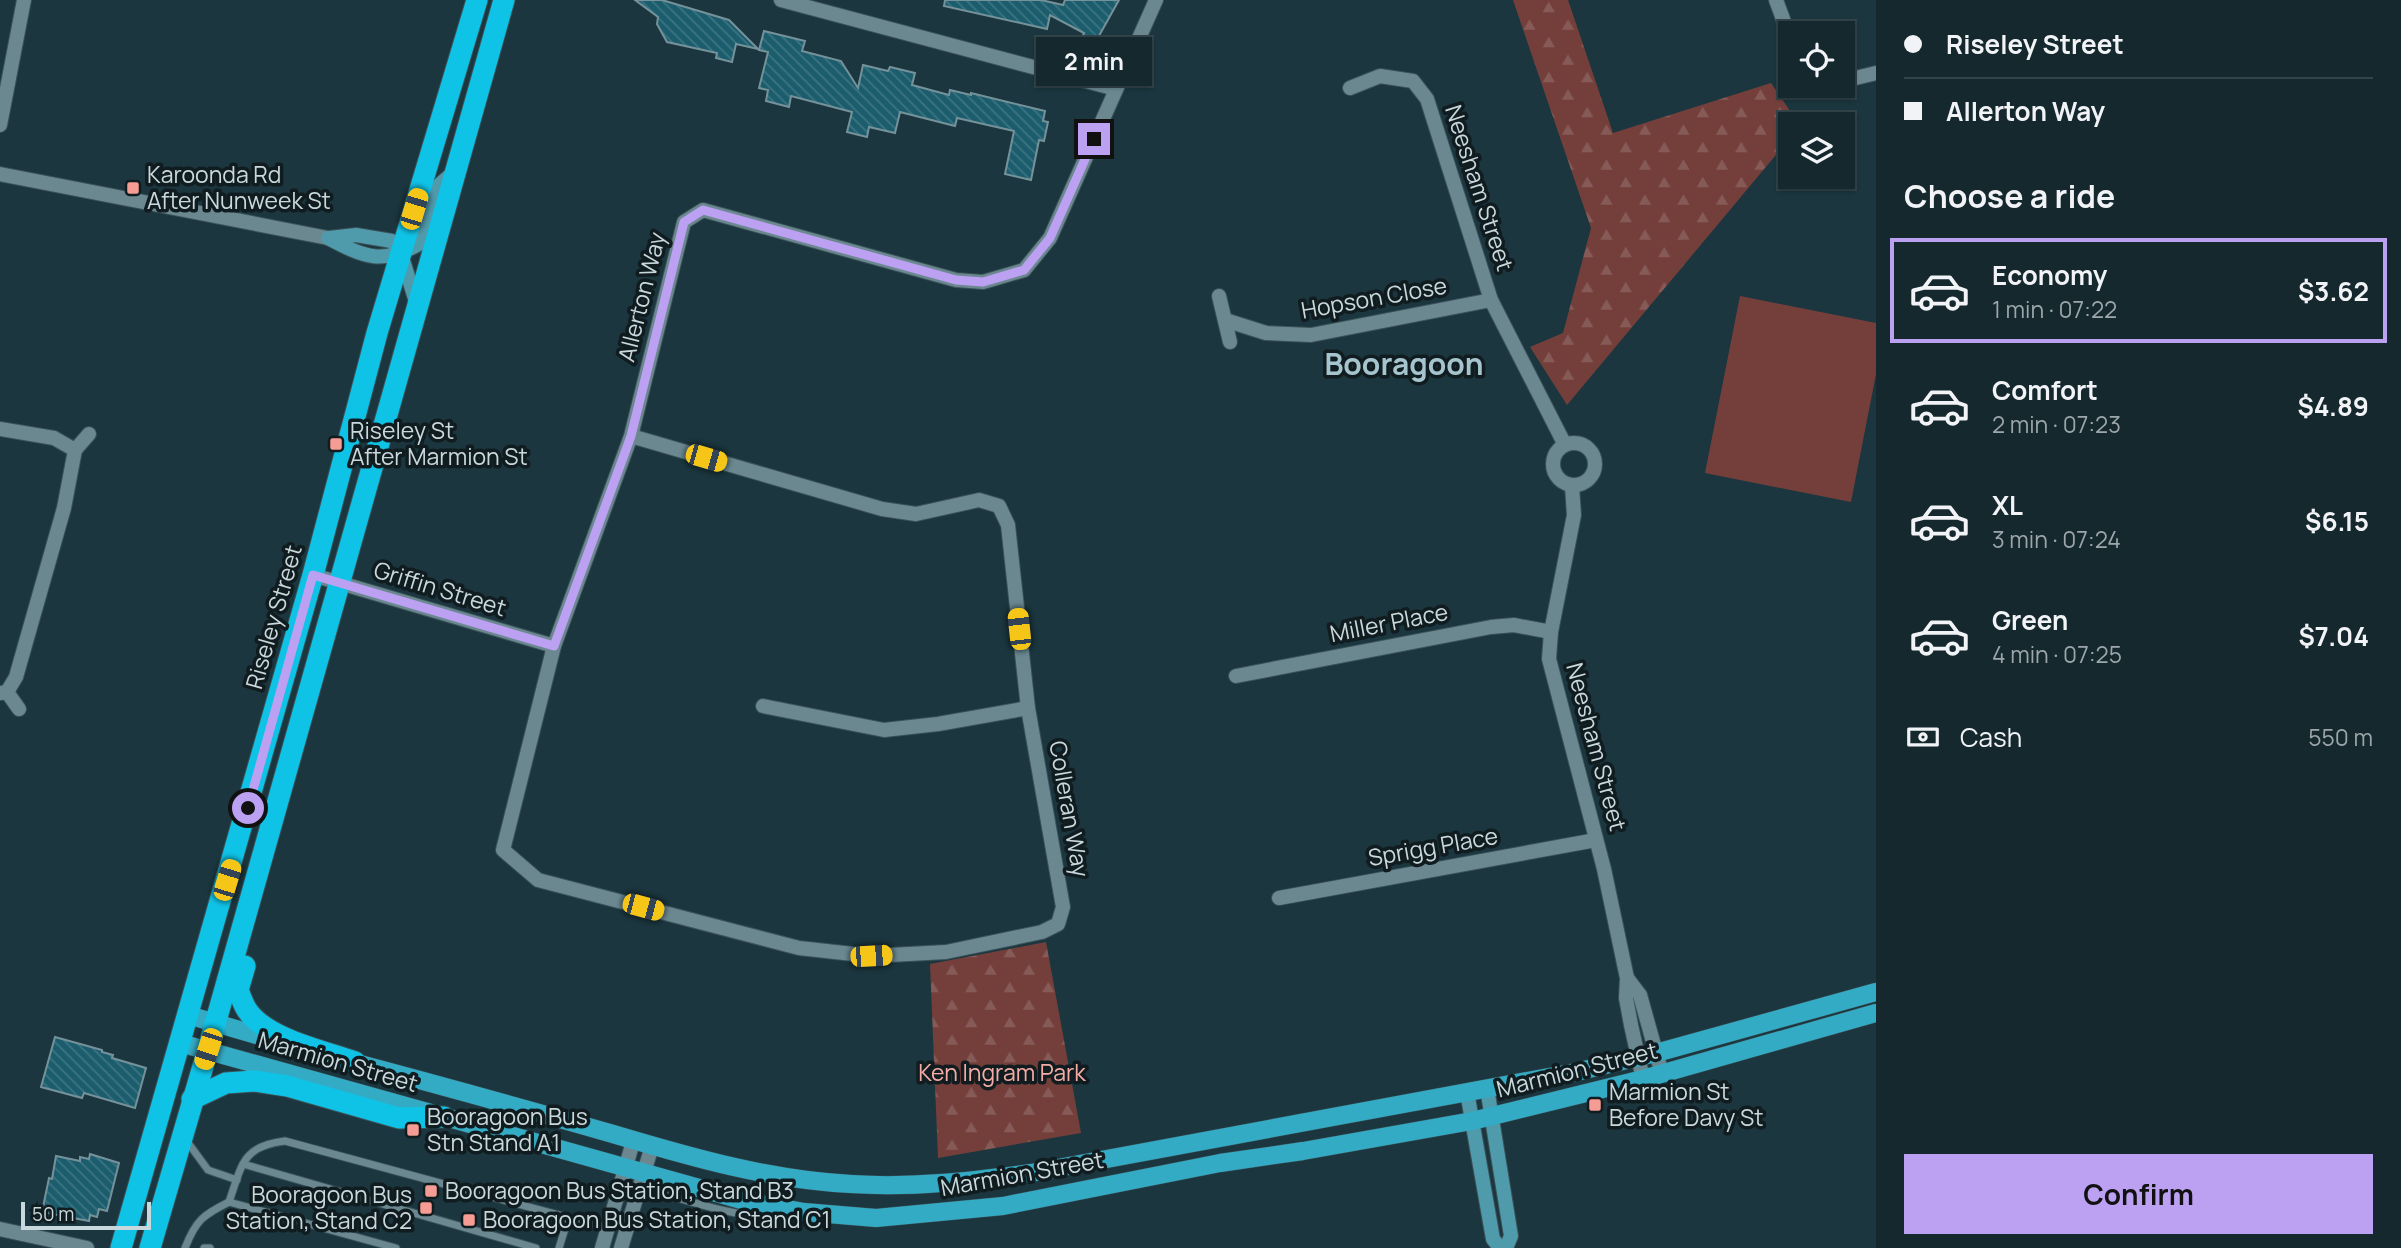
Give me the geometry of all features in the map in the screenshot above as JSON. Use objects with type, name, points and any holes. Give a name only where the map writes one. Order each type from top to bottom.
[{"type":"highway","name":"Riseley Street","points":[[121,1248],[313,575],[401,254],[477,0]]},
{"type":"highway","points":[[150,1248],[503,0]]},
{"type":"highway","points":[[264,848],[268,884],[238,990],[248,1011],[260,1024],[277,1034],[355,1062]]},
{"type":"highway","points":[[192,1099],[226,1083],[254,1081],[287,1086],[399,1118],[444,1116]]},
{"type":"main road","name":"Marmion Street","points":[[188,1015],[633,1142],[751,1171],[849,1184],[913,1186],[962,1183],[1031,1173],[1638,1058],[1876,992]]},
{"type":"main road","name":"Marmion Street","points":[[180,1043],[749,1202],[804,1212],[884,1218],[1003,1206],[1220,1163],[1472,1121],[1662,1074],[1876,1013]]},
{"type":"street","points":[[0,125],[24,0]]},
{"type":"street","points":[[781,0],[1116,89]]},
{"type":"street","name":"Allerton Way","points":[[503,850],[554,646],[631,436],[684,222],[703,210],[956,280],[983,282],[1024,270],[1050,238],[1156,0]]},
{"type":"street","points":[[1776,0],[1784,21]]},
{"type":"street","points":[[1855,78],[1876,73]]},
{"type":"street","name":"Neesham Street","points":[[1350,88],[1380,76],[1413,81],[1427,99],[1491,300],[1566,445]]},
{"type":"street","points":[[401,254],[421,243],[439,185],[457,170]]},
{"type":"street","points":[[0,174],[328,238],[356,235],[391,241],[401,254],[417,305]]},
{"type":"street","points":[[1219,296],[1230,342]]},
{"type":"street","name":"Hopson Close","points":[[1225,320],[1266,333],[1311,335],[1491,300]]},
{"type":"street","points":[[0,429],[54,438],[75,450]]},
{"type":"street","points":[[19,709],[4,692],[16,677],[43,586],[64,508],[75,450],[89,434]]},
{"type":"street","name":"Colleran Way","points":[[503,850],[538,880],[799,948],[871,956],[946,952],[1042,932],[1058,924],[1063,907],[1028,708],[1008,525],[999,506],[979,500],[916,514],[882,509],[631,436]]},
{"type":"street","points":[[1578,443],[1587,447],[1596,460],[1592,476],[1587,482],[1572,485],[1562,482],[1553,468],[1556,453],[1566,445],[1578,443]]},
{"type":"street","name":"Neesham Street","points":[[1572,485],[1574,515],[1550,632],[1549,659],[1596,840],[1627,978],[1626,998],[1643,1079]]},
{"type":"street","name":"Griffin Street","points":[[313,575],[554,646]]},
{"type":"street","name":"Miller Place","points":[[1236,676],[1491,627],[1514,625],[1550,632]]},
{"type":"street","points":[[763,706],[884,730],[938,724],[1028,708]]},
{"type":"street","name":"Sprigg Place","points":[[1279,898],[1596,840]]},
{"type":"street","name":"Neesham Street","points":[[1627,978],[1640,995],[1662,1074]]},
{"type":"street","points":[[1487,1088],[1511,1236],[1506,1248]]},
{"type":"street","points":[[1467,1092],[1493,1239],[1500,1248]]},
{"type":"street","points":[[602,1248],[633,1142]]},
{"type":"street","points":[[621,1248],[652,1146]]},
{"type":"street","points":[[0,1229],[87,1248]]},
{"type":"lane","points":[[182,1134],[208,1170],[237,1180]]},
{"type":"lane","points":[[185,1248],[192,1228],[204,1215],[229,1202],[250,1151],[267,1143],[285,1141],[608,1229]]},
{"type":"lane","points":[[243,1164],[536,1248]]},
{"type":"lane","points":[[639,1191],[652,1191],[729,1212],[766,1218],[804,1212]]},
{"type":"lane","points":[[229,1202],[396,1248]]},
{"type":"lane","points":[[559,1248],[568,1219]]},
{"type":"green space","points":[[1513,0],[1568,0],[1613,133],[1771,83],[1778,98],[1781,98],[1791,112],[1778,112],[1778,152],[1567,405],[1530,347],[1563,333],[1591,228]]},
{"type":"green space","points":[[1740,296],[1876,323],[1876,374],[1851,502],[1705,473]]},
{"type":"green space","name":"Ken Ingram Park","points":[[1046,942],[1081,1133],[938,1158],[930,964]]},
{"type":"building","points":[[635,0],[662,0],[729,20],[758,49],[736,44],[732,62],[716,58],[717,53],[667,42],[657,24],[658,17]]},
{"type":"building","points":[[945,0],[1041,0],[1063,5],[1065,0],[1119,0],[1095,43],[1082,37],[1084,33],[1050,15],[1047,29],[944,6]]},
{"type":"building","points":[[764,31],[805,41],[802,51],[841,61],[858,88],[863,65],[888,71],[890,67],[915,73],[912,85],[949,95],[950,90],[971,93],[1045,111],[1043,121],[1048,122],[1044,141],[1039,140],[1031,180],[1005,174],[1014,131],[957,118],[955,126],[900,112],[895,133],[869,127],[867,137],[847,132],[852,112],[791,96],[789,107],[766,101],[768,90],[759,88],[768,52],[759,50]]},
{"type":"building","points":[[55,1037],[102,1050],[113,1055],[112,1058],[146,1068],[135,1108],[84,1093],[82,1098],[41,1087]]},
{"type":"building","points":[[90,1154],[119,1163],[107,1211],[99,1209],[97,1217],[90,1215],[89,1221],[42,1212],[56,1156],[80,1161],[80,1157],[89,1159]]},
{"type":"place","name":"Karoonda Rd After Nunweek St","points":[[133,188]]},
{"type":"place","name":"Riseley St After Marmion St","points":[[336,444]]},
{"type":"place","name":"Marmion St Before Davy St","points":[[1595,1105]]},
{"type":"place","name":"Booragoon Bus Stn Stand A1","points":[[413,1130]]},
{"type":"place","name":"Booragoon Bus Station, Stand B3","points":[[431,1191]]},
{"type":"place","name":"Booragoon Bus Station, Stand C2","points":[[426,1208]]},
{"type":"place","name":"Booragoon Bus Station, Stand C1","points":[[469,1220]]},
{"type":"district","name":"Booragoon","points":[[1404,365]]},
{"type":"route","points":[[248,808],[313,575],[554,646],[631,436],[684,222],[703,210],[956,280],[983,282],[1024,270],[1050,238],[1094,139]]}]
